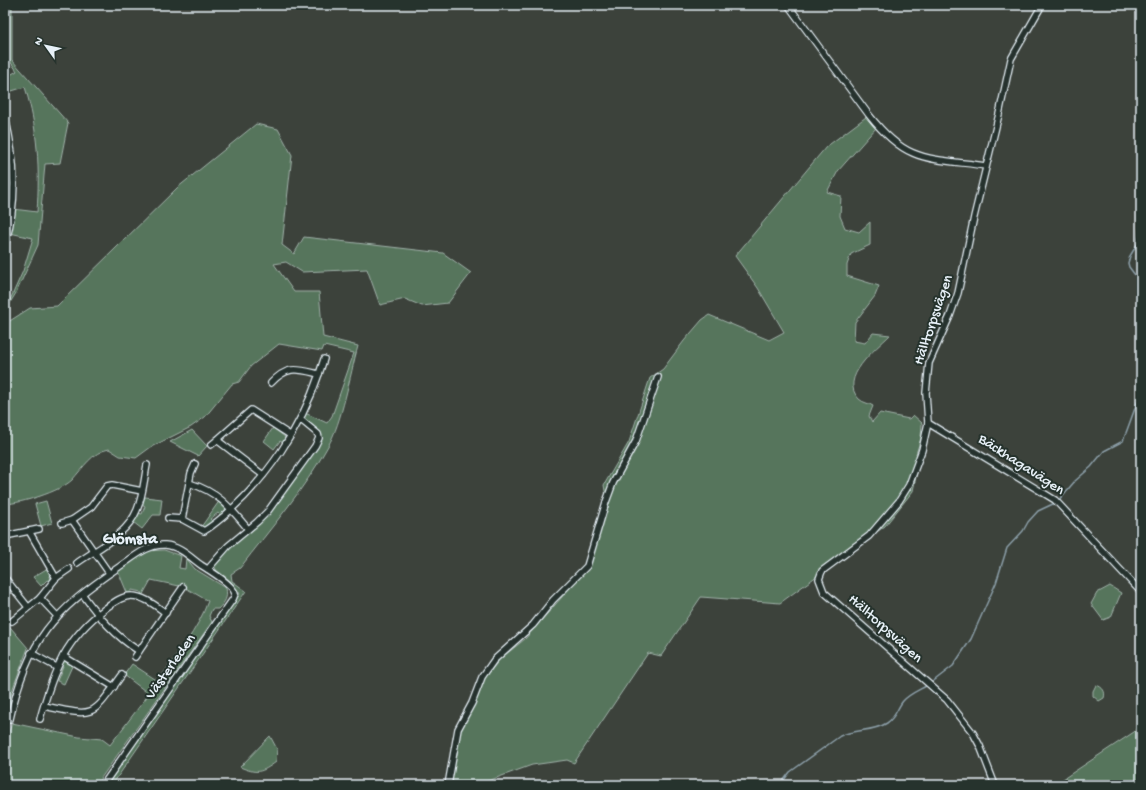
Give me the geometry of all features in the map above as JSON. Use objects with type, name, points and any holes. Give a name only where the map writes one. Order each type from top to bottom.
[{"type":"street","points":[[788,5],[871,118],[904,148],[914,154],[929,158],[986,166]]},
{"type":"street","name":"Hälltorpsvägen","points":[[995,785],[980,746],[947,700],[824,592],[819,579],[822,571],[869,536],[902,498],[909,485],[922,450],[928,423],[926,393],[929,363],[950,316],[958,293],[1000,110],[1009,63],[1042,5]]},
{"type":"street","points":[[5,117],[13,154],[15,172],[13,208],[5,244]]},
{"type":"street","points":[[168,518],[182,519],[204,531],[247,495],[300,420],[324,359]]},
{"type":"street","points":[[271,383],[281,373],[289,370],[296,369],[319,374]]},
{"type":"street","points":[[448,785],[458,729],[472,703],[482,677],[494,660],[533,625],[553,600],[587,566],[613,483],[636,441],[658,377]]},
{"type":"street","points":[[211,445],[250,410],[290,436]]},
{"type":"street","points":[[10,719],[17,688],[31,653],[42,635],[57,616],[83,594],[109,573],[145,549],[157,545],[178,548],[208,569],[224,550],[273,505],[319,438],[316,432],[300,420]]},
{"type":"street","name":"Bäckhagavägen","points":[[928,423],[1056,500],[1141,592]]},
{"type":"street","points":[[218,440],[263,474]]},
{"type":"street","points":[[182,519],[188,484],[195,464]]},
{"type":"street","points":[[77,563],[119,534],[130,522],[137,511],[147,465]]},
{"type":"street","points":[[188,484],[213,493],[232,509],[248,529]]},
{"type":"street","points":[[62,523],[72,520],[91,507],[107,486],[112,485],[142,491]]},
{"type":"street","points":[[72,520],[109,573]]},
{"type":"street","points":[[5,536],[39,529]]},
{"type":"street","points":[[29,531],[56,578]]},
{"type":"street","points":[[12,621],[40,598],[56,578],[69,569]]},
{"type":"street","name":"Västerleden","points":[[103,785],[233,600],[235,594],[233,589],[208,569]]},
{"type":"street","points":[[5,578],[28,607]]},
{"type":"street","points":[[134,657],[183,587]]},
{"type":"street","points":[[83,594],[97,615],[113,632],[139,651]]},
{"type":"street","points":[[40,719],[56,666],[77,634],[97,615],[116,601],[130,596],[146,600],[166,613]]},
{"type":"street","points":[[40,598],[57,616]]},
{"type":"street","points":[[31,653],[56,666]]},
{"type":"street","points":[[63,656],[114,687]]},
{"type":"street","points":[[44,706],[76,713],[91,712],[100,706],[122,676]]},
{"type":"green space","points":[[5,5],[12,7],[12,60],[68,123],[60,163],[45,164],[38,245],[16,293],[5,311],[23,271],[33,238],[5,232],[5,208],[37,212],[38,164],[33,118],[25,87],[5,93],[5,78],[17,71],[5,54]]},
{"type":"green space","points":[[866,117],[876,128],[838,171],[827,192],[841,196],[840,216],[845,228],[859,232],[870,222],[870,245],[851,254],[847,265],[847,276],[879,286],[875,296],[855,322],[854,341],[865,343],[873,333],[890,335],[861,364],[853,382],[854,391],[859,399],[873,406],[869,416],[872,422],[880,413],[909,419],[913,415],[922,423],[921,438],[916,454],[920,457],[913,491],[885,526],[780,603],[701,597],[661,656],[648,653],[574,763],[567,760],[532,765],[477,785],[449,785],[460,732],[485,678],[500,659],[525,639],[591,564],[607,503],[604,485],[629,442],[650,378],[663,369],[684,341],[702,320],[709,315],[769,340],[784,332],[758,288],[735,256],[826,147]]},
{"type":"green space","points":[[256,124],[278,129],[292,155],[282,245],[294,254],[304,237],[443,253],[471,273],[448,303],[422,306],[405,299],[380,305],[367,269],[302,272],[286,262],[274,264],[294,292],[319,292],[323,337],[358,346],[337,424],[328,446],[298,494],[240,568],[231,574],[232,581],[246,591],[112,785],[106,785],[240,594],[234,586],[219,574],[214,566],[223,554],[267,516],[319,441],[320,437],[306,423],[304,416],[305,413],[327,423],[332,416],[354,353],[324,346],[322,351],[279,344],[251,366],[239,382],[232,384],[205,417],[191,427],[151,447],[136,458],[120,456],[109,449],[98,453],[88,461],[72,480],[58,489],[30,499],[5,504],[5,324],[30,308],[57,306],[177,188]]},
{"type":"green space","points":[[273,428],[285,437],[283,443],[280,441],[274,449],[264,441]]},
{"type":"green space","points":[[192,430],[207,446],[198,456],[170,442]]},
{"type":"green space","points":[[145,497],[162,499],[160,515],[153,515],[142,529],[133,522],[138,513],[142,514],[145,506],[142,504]]},
{"type":"green space","points":[[220,500],[227,507],[221,516],[218,513],[210,519],[213,522],[205,528],[201,527]]},
{"type":"green space","points":[[46,501],[52,523],[41,526],[35,504]]},
{"type":"green space","points":[[164,550],[181,556],[179,568],[185,569],[186,558],[195,569],[226,588],[227,595],[224,602],[218,609],[212,609],[209,616],[212,622],[96,785],[5,785],[5,744],[12,723],[79,737],[102,739],[110,745],[149,694],[124,675],[132,664],[158,681],[186,642],[204,612],[208,601],[184,587],[151,580],[142,596],[141,592],[132,590],[131,594],[128,595],[118,571],[146,551]]},
{"type":"green space","points":[[48,568],[51,580],[50,582],[47,580],[41,586],[33,577]]},
{"type":"green space","points":[[1110,586],[1121,593],[1111,617],[1103,620],[1091,604],[1097,593]]},
{"type":"green space","points":[[5,621],[28,648],[13,688],[5,717]]},
{"type":"green space","points":[[65,660],[73,664],[64,684],[57,681],[63,666],[60,665]]},
{"type":"green space","points":[[1096,685],[1102,688],[1105,694],[1104,698],[1099,701],[1093,696],[1093,691]]},
{"type":"green space","points":[[1141,725],[1141,785],[1054,785],[1134,732]]},
{"type":"green space","points":[[270,736],[277,749],[276,762],[259,771],[251,771],[240,767]]},
{"type":"waterway","points":[[1141,214],[1138,243],[1130,256],[1128,263],[1129,267],[1141,283]]},
{"type":"waterway","points":[[1058,501],[1075,481],[1091,467],[1104,451],[1123,441],[1141,392]]},
{"type":"waterway","points":[[931,683],[953,666],[971,639],[996,583],[1007,548],[1023,531],[1028,522],[1038,511],[1055,503]]},
{"type":"waterway","points":[[780,785],[790,772],[840,736],[852,732],[876,728],[887,723],[905,699],[926,686]]},
{"type":"district","name":"Glömsta","points":[[130,540]]}]
